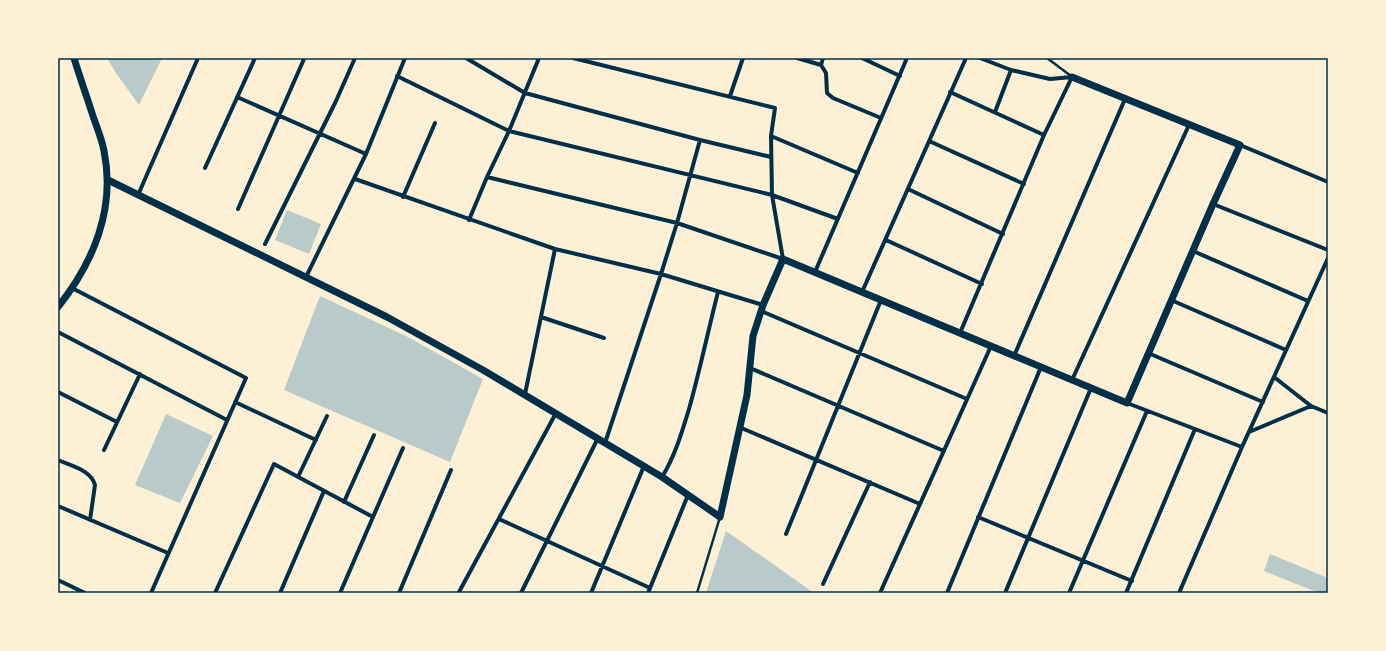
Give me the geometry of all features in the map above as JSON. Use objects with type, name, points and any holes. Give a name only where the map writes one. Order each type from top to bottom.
[{"type":"street","points":[[58,307],[72,288],[92,254],[99,236],[104,216],[108,180],[104,150],[74,58]]},
{"type":"street","points":[[138,195],[198,58]]},
{"type":"street","points":[[205,168],[255,58]]},
{"type":"street","points":[[266,244],[336,101],[355,58]]},
{"type":"street","points":[[306,277],[366,154],[405,58]]},
{"type":"street","points":[[466,58],[525,93],[700,140],[771,157]]},
{"type":"street","points":[[469,220],[487,177],[509,131],[539,58]]},
{"type":"street","points":[[108,180],[387,317],[525,394],[644,466],[720,516],[747,395],[753,336],[762,308],[783,259],[772,195],[771,136],[775,108],[573,58]]},
{"type":"street","points":[[730,96],[743,58]]},
{"type":"street","points":[[797,58],[821,65],[826,73],[827,93],[833,98],[881,118]]},
{"type":"street","points":[[821,65],[823,58]]},
{"type":"street","points":[[862,58],[900,76]]},
{"type":"street","points":[[815,272],[907,58]]},
{"type":"street","points":[[862,292],[966,58]]},
{"type":"street","points":[[980,58],[1011,70],[1050,79],[1072,76],[1328,182]]},
{"type":"street","points":[[238,208],[304,59]]},
{"type":"street","points":[[995,112],[1011,70]]},
{"type":"street","points":[[398,76],[509,131],[772,195],[838,219]]},
{"type":"street","points":[[960,333],[1044,135],[1072,76]]},
{"type":"street","points":[[950,92],[1044,135]]},
{"type":"street","points":[[237,98],[366,154]]},
{"type":"street","points":[[1014,356],[1125,98]]},
{"type":"street","points":[[403,196],[435,123]]},
{"type":"street","points":[[1072,380],[1189,125]]},
{"type":"street","points":[[771,136],[858,173]]},
{"type":"street","points":[[605,443],[661,274],[700,140]]},
{"type":"street","points":[[929,141],[1024,184]]},
{"type":"street","points":[[1127,403],[1240,145]]},
{"type":"street","points":[[487,177],[677,222],[783,259],[1090,388],[1242,447]]},
{"type":"street","points":[[354,179],[555,249],[661,274],[718,292],[762,308],[860,353],[967,399]]},
{"type":"street","points":[[908,189],[1003,234]]},
{"type":"street","points":[[1213,204],[1328,250]]},
{"type":"street","points":[[886,240],[982,284]]},
{"type":"street","points":[[525,394],[555,249]]},
{"type":"street","points":[[1193,251],[1308,301]]},
{"type":"street","points":[[1179,593],[1242,447],[1328,258]]},
{"type":"street","points":[[72,288],[246,378],[151,593]]},
{"type":"street","points":[[662,478],[681,436],[698,377],[718,292]]},
{"type":"street","points":[[786,534],[881,300]]},
{"type":"street","points":[[1171,300],[1286,350]]},
{"type":"street","points":[[541,317],[604,338]]},
{"type":"street","points":[[58,332],[227,420]]},
{"type":"street","points":[[880,593],[991,346]]},
{"type":"street","points":[[1148,353],[1263,402]]},
{"type":"street","points":[[947,593],[1041,367]]},
{"type":"street","points":[[750,368],[944,450]]},
{"type":"street","points":[[104,450],[140,374]]},
{"type":"street","points":[[1274,377],[1311,406],[1328,413]]},
{"type":"street","points":[[1005,593],[1090,388]]},
{"type":"street","points":[[58,392],[117,422]]},
{"type":"street","points":[[235,402],[316,440]]},
{"type":"street","points":[[1249,432],[1311,406]]},
{"type":"street","points":[[1069,593],[1147,411]]},
{"type":"street","points":[[459,592],[556,413]]},
{"type":"street","points":[[298,477],[327,416]]},
{"type":"street","points":[[739,427],[920,504]]},
{"type":"street","points":[[1126,593],[1195,429]]},
{"type":"street","points":[[344,502],[374,435]]},
{"type":"street","points":[[521,593],[598,438]]},
{"type":"street","points":[[340,593],[403,448]]},
{"type":"street","points":[[58,460],[91,476],[94,480],[96,485],[90,520]]},
{"type":"street","points":[[215,593],[274,464],[373,517]]},
{"type":"street","points":[[591,593],[644,466]]},
{"type":"street","points":[[400,593],[451,470]]},
{"type":"street","points":[[823,584],[870,482]]},
{"type":"street","points":[[280,593],[324,491]]},
{"type":"street","points":[[648,593],[688,494]]},
{"type":"street","points":[[58,506],[168,553]]},
{"type":"street","points":[[978,517],[1132,580]]},
{"type":"street","points":[[499,519],[650,588]]},
{"type":"street","points":[[58,580],[85,593]]},
{"type":"lane","points":[[1047,58],[1072,76]]},
{"type":"lane","points":[[697,593],[720,516]]},
{"type":"shaded area","points":[[107,58],[162,58],[139,105],[116,73]]},
{"type":"shaded area","points":[[287,210],[321,224],[309,254],[275,240]]},
{"type":"shaded area","points":[[320,296],[406,336],[483,379],[450,462],[284,390]]},
{"type":"shaded area","points":[[166,414],[213,436],[180,503],[135,485]]},
{"type":"shaded area","points":[[726,531],[814,593],[706,593]]},
{"type":"shaded area","points":[[1270,554],[1328,578],[1328,593],[1319,593],[1264,571]]}]
